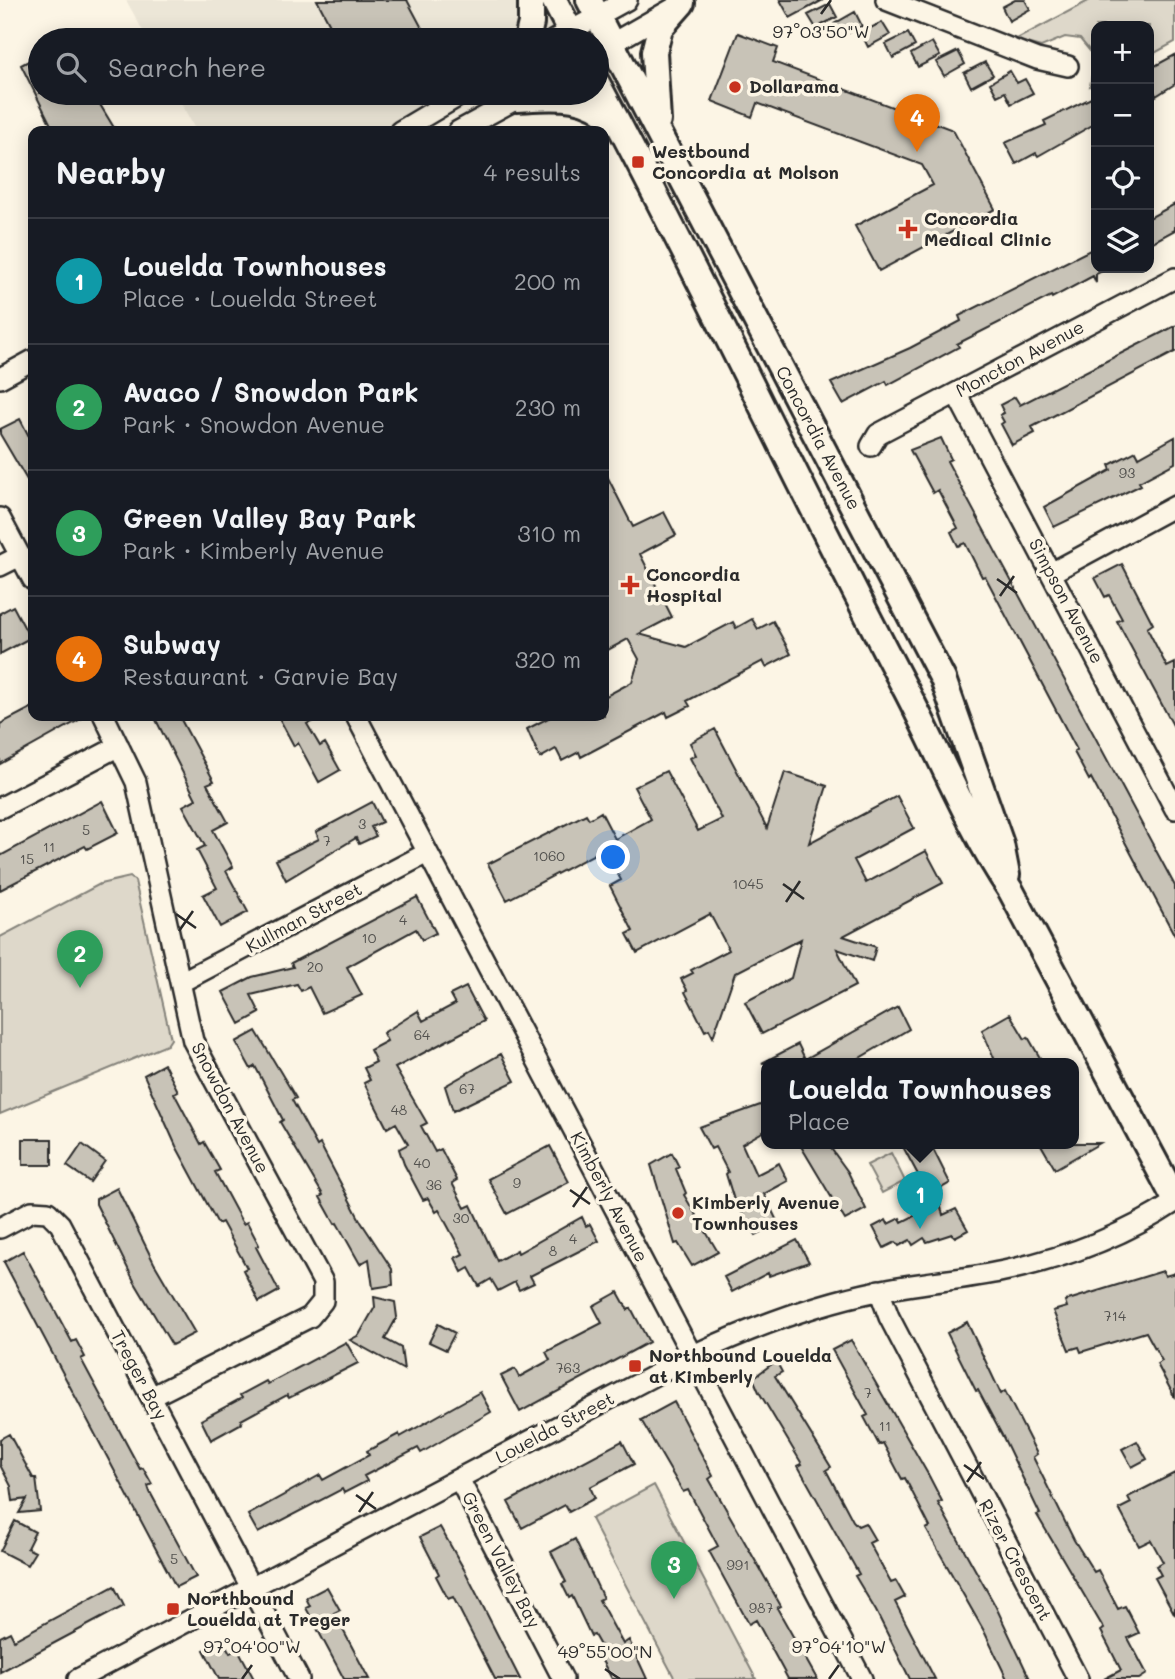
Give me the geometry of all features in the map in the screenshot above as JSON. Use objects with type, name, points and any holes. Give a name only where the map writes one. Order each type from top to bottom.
[{"type":"main road","points":[[530,28],[531,0]]},
{"type":"main road","points":[[554,0],[564,28]]},
{"type":"main road","points":[[658,132],[654,51],[660,28],[684,1]]},
{"type":"main road","name":"Concordia Avenue","points":[[594,8],[599,28]]},
{"type":"main road","name":"Concordia Avenue","points":[[609,56],[658,132],[943,679],[1000,844],[1011,891]]},
{"type":"main road","points":[[596,105],[601,107],[622,130]]},
{"type":"main road","name":"Concordia Avenue","points":[[609,105],[792,461],[845,575],[938,751],[985,852],[1011,891],[1175,1200]]},
{"type":"street","points":[[575,28],[594,8],[627,0]]},
{"type":"street","points":[[886,0],[1037,59],[1068,66]]},
{"type":"street","points":[[609,45],[684,1]]},
{"type":"street","points":[[408,126],[444,105]]},
{"type":"street","points":[[467,126],[506,105]]},
{"type":"street","name":"Moncton Avenue","points":[[870,446],[878,434],[1175,278]]},
{"type":"street","points":[[0,378],[28,363]]},
{"type":"street","name":"Simpson Avenue","points":[[956,393],[1175,809]]},
{"type":"street","points":[[1051,573],[1175,506]]},
{"type":"street","points":[[0,517],[28,571]]},
{"type":"street","points":[[0,566],[20,556]]},
{"type":"street","name":"Snowdon Avenue","points":[[106,721],[136,782],[193,1041],[323,1282],[323,1301],[310,1317],[150,1396]]},
{"type":"street","name":"Kimberly Avenue","points":[[358,721],[862,1679]]},
{"type":"street","points":[[0,808],[119,746]]},
{"type":"street","name":"Kullman Street","points":[[181,982],[427,853]]},
{"type":"street","name":"Louelda Street","points":[[78,1679],[693,1355],[744,1332],[802,1311],[879,1290],[1002,1272],[1058,1256],[1141,1224],[1175,1200]]},
{"type":"street","name":"Treger Bay","points":[[0,1228],[32,1211],[48,1212],[60,1224],[252,1588]]},
{"type":"street","name":"Rizer Crescent","points":[[879,1290],[889,1317],[1078,1679]]},
{"type":"street","name":"Green Valley Bay","points":[[459,1479],[563,1679]]},
{"type":"street","points":[[252,1588],[299,1679]]},
{"type":"shaded area","points":[[126,0],[549,0],[562,28],[141,28]]},
{"type":"shaded area","points":[[1090,0],[1175,0],[1175,42],[1154,53],[1154,21],[1091,21],[1091,52],[1080,39],[1065,37],[1041,47],[1015,40]]},
{"type":"shaded area","points":[[182,105],[468,105],[429,126],[193,126]]},
{"type":"shaded area","points":[[130,877],[135,881],[171,1039],[167,1045],[0,1114],[0,937],[100,884]]},
{"type":"shaded area","points":[[891,1153],[905,1181],[882,1193],[867,1165]]},
{"type":"shaded area","points":[[654,1485],[756,1679],[675,1679],[591,1519]]},
{"type":"building","points":[[317,0],[407,0],[422,28],[332,28]]},
{"type":"building","points":[[780,0],[823,0],[790,18]]},
{"type":"building","points":[[1015,0],[1025,0],[1030,9],[1009,21],[1002,7]]},
{"type":"building","points":[[830,4],[837,17],[816,28],[808,15]]},
{"type":"building","points":[[855,12],[862,26],[841,37],[834,24]]},
{"type":"building","points":[[882,22],[890,35],[868,47],[861,33]]},
{"type":"building","points":[[738,33],[778,48],[773,62],[953,130],[995,209],[879,271],[855,226],[933,185],[922,165],[757,103],[752,117],[712,101]]},
{"type":"building","points":[[908,33],[915,46],[893,58],[886,44]]},
{"type":"building","points":[[932,42],[940,56],[918,67],[911,54]]},
{"type":"building","points":[[958,51],[965,64],[944,76],[936,62]]},
{"type":"building","points":[[1175,55],[1175,84],[1156,96],[1154,91],[1154,66]]},
{"type":"building","points":[[28,61],[28,79],[21,65]]},
{"type":"building","points":[[985,62],[993,75],[971,87],[964,73]]},
{"type":"building","points":[[1010,71],[1017,83],[1025,79],[1033,93],[1011,104],[1005,92],[997,96],[990,83]]},
{"type":"building","points":[[1091,98],[1091,126],[1038,156],[1036,153],[1016,164],[1005,143],[1046,125],[1044,121]]},
{"type":"building","points":[[41,105],[100,105],[113,126],[52,126]]},
{"type":"building","points":[[1175,204],[1175,230],[1154,241],[1154,215]]},
{"type":"building","points":[[1091,250],[1091,273],[1098,273],[1096,283],[1093,276],[1052,298],[1051,296],[957,344],[959,347],[888,385],[886,381],[843,404],[831,383],[910,348],[961,321],[959,316]]},
{"type":"building","points":[[1175,326],[1175,352],[1032,427],[1035,433],[1012,445],[1001,424],[1004,422],[1000,415],[1004,413],[1000,405],[1015,397],[1020,405]]},
{"type":"building","points":[[20,419],[28,434],[28,482],[0,434],[0,429]]},
{"type":"building","points":[[1175,437],[1175,463],[1139,482],[1141,485],[1054,527],[1044,507],[1111,470],[1109,465],[1136,451],[1139,457]]},
{"type":"building","points":[[941,438],[951,459],[947,461],[1175,886],[1175,936],[1091,778],[1089,780],[1074,752],[1077,750],[985,576],[982,577],[965,543],[958,546],[951,532],[958,528],[938,490],[933,493],[910,450]]},
{"type":"building","name":"Concordia Hospital","points":[[609,480],[633,527],[664,512],[676,535],[640,554],[672,617],[639,634],[686,647],[733,622],[736,628],[752,619],[758,629],[773,621],[791,654],[766,667],[763,661],[687,701],[690,706],[668,717],[666,712],[581,757],[579,752],[562,761],[556,749],[540,758],[527,729],[542,721],[609,721],[609,694],[632,682],[639,659],[628,639],[609,649]]},
{"type":"building","points":[[1122,564],[1153,624],[1147,628],[1167,667],[1175,663],[1175,729],[1117,621],[1122,619],[1109,595],[1105,597],[1095,578]]},
{"type":"building","points":[[13,606],[28,639],[0,654],[0,613]]},
{"type":"building","points":[[28,710],[28,721],[77,721],[0,764],[0,724]]},
{"type":"building","points":[[157,721],[182,721],[214,781],[207,784],[228,822],[213,830],[233,867],[226,871],[248,912],[220,927],[203,895],[217,888],[197,850],[205,846],[183,806],[196,799]]},
{"type":"building","points":[[281,721],[313,721],[307,724],[320,746],[325,743],[340,770],[319,782],[298,743],[294,746]]},
{"type":"building","points":[[715,729],[767,828],[785,772],[827,786],[809,843],[897,796],[914,828],[854,860],[866,883],[926,851],[943,883],[843,936],[876,947],[872,961],[837,949],[855,986],[762,1034],[745,1002],[791,978],[801,939],[735,973],[713,1037],[709,1029],[705,1031],[681,979],[693,973],[691,970],[729,950],[710,914],[637,953],[627,934],[633,931],[610,886],[621,880],[604,849],[507,900],[488,864],[586,814],[589,819],[601,812],[615,839],[651,819],[634,787],[666,771],[698,831],[722,819],[690,758],[696,755],[690,743]]},
{"type":"building","points":[[102,801],[118,833],[87,849],[85,846],[0,890],[0,856]]},
{"type":"building","points":[[372,802],[382,822],[371,827],[376,836],[359,844],[356,838],[286,880],[276,860],[319,839],[316,832]]},
{"type":"building","points":[[417,897],[436,933],[422,940],[416,929],[347,967],[362,995],[322,1013],[309,987],[301,991],[297,984],[251,995],[260,1013],[240,1024],[223,992],[252,977],[293,967],[291,963]]},
{"type":"building","points":[[466,987],[484,1021],[395,1068],[427,1123],[421,1126],[435,1152],[441,1149],[457,1180],[452,1183],[465,1208],[471,1205],[497,1261],[517,1250],[518,1253],[582,1217],[586,1226],[590,1224],[599,1241],[530,1276],[534,1283],[519,1290],[515,1282],[498,1291],[491,1279],[479,1286],[469,1268],[462,1272],[455,1258],[463,1254],[439,1210],[436,1212],[428,1198],[423,1200],[404,1164],[399,1149],[408,1144],[396,1123],[387,1128],[364,1083],[370,1080],[364,1068],[376,1062],[370,1050],[387,1041],[383,1033],[418,1011],[423,1021],[455,1004],[450,995]]},
{"type":"building","points":[[898,1007],[909,1029],[860,1058],[807,1058]]},
{"type":"building","points":[[1010,1014],[1040,1058],[994,1058],[982,1030]]},
{"type":"building","points":[[256,1031],[296,1098],[292,1100],[317,1146],[320,1144],[361,1222],[392,1269],[393,1285],[373,1288],[369,1259],[360,1264],[337,1223],[335,1224],[320,1197],[323,1195],[280,1122],[283,1120],[255,1066],[251,1069],[236,1042]]},
{"type":"building","points":[[798,1044],[805,1058],[771,1058]]},
{"type":"building","points":[[501,1054],[515,1081],[453,1111],[445,1086]]},
{"type":"building","points":[[164,1064],[178,1091],[174,1093],[201,1144],[204,1142],[220,1170],[215,1172],[243,1224],[247,1222],[259,1245],[256,1247],[279,1291],[259,1302],[243,1270],[247,1268],[222,1222],[218,1224],[176,1146],[144,1075]]},
{"type":"building","points":[[761,1105],[761,1133],[742,1144],[756,1175],[779,1163],[788,1181],[764,1194],[778,1223],[756,1235],[734,1200],[726,1174],[728,1172],[715,1147],[711,1149],[699,1127]]},
{"type":"building","points":[[23,1139],[52,1139],[52,1165],[23,1165]]},
{"type":"building","points":[[1079,1143],[1100,1143],[1055,1169],[1043,1149],[1079,1149]]},
{"type":"building","points":[[82,1144],[105,1161],[90,1182],[67,1166]]},
{"type":"building","points":[[550,1146],[569,1182],[507,1214],[488,1179]]},
{"type":"building","points":[[803,1149],[831,1149],[848,1172],[866,1209],[845,1220]]},
{"type":"building","points":[[904,1149],[933,1149],[950,1183],[929,1195]]},
{"type":"building","name":"Kimberly Avenue Townhouses","points":[[672,1153],[679,1167],[676,1169],[686,1193],[684,1195],[718,1252],[692,1266],[678,1243],[675,1244],[651,1165]]},
{"type":"building","points":[[117,1188],[154,1263],[195,1333],[172,1345],[134,1281],[96,1204],[96,1199]]},
{"type":"building","points":[[940,1203],[943,1215],[956,1209],[968,1230],[955,1237],[952,1234],[927,1242],[924,1238],[913,1245],[910,1240],[899,1246],[896,1242],[884,1248],[873,1227],[886,1220],[888,1224],[900,1218],[902,1222]]},
{"type":"building","points":[[797,1240],[809,1262],[769,1276],[768,1273],[732,1292],[724,1277]]},
{"type":"building","points":[[23,1251],[72,1342],[76,1340],[85,1357],[81,1359],[140,1469],[143,1468],[152,1484],[148,1486],[150,1492],[196,1577],[176,1587],[4,1262]]},
{"type":"building","points":[[1163,1271],[1165,1276],[1175,1273],[1175,1398],[1157,1364],[1162,1361],[1146,1332],[1081,1352],[1079,1347],[1069,1350],[1053,1311],[1067,1307],[1065,1301]]},
{"type":"building","points":[[618,1292],[628,1310],[631,1308],[649,1342],[520,1412],[501,1376],[515,1369],[519,1377],[550,1360],[546,1352],[602,1323],[593,1306]]},
{"type":"building","points":[[374,1297],[395,1302],[397,1317],[385,1339],[401,1348],[404,1370],[350,1340],[359,1335],[375,1307]]},
{"type":"building","points":[[967,1322],[1001,1394],[1005,1391],[1037,1454],[1033,1457],[1074,1540],[1094,1572],[1098,1570],[1118,1609],[1125,1606],[1139,1633],[1128,1638],[1147,1674],[1139,1679],[1104,1679],[1121,1670],[1101,1631],[1104,1629],[1037,1515],[1040,1514],[1003,1437],[947,1333]]},
{"type":"building","points":[[438,1324],[455,1333],[446,1350],[429,1342]]},
{"type":"building","points":[[851,1340],[929,1476],[942,1501],[938,1503],[996,1607],[1030,1679],[1007,1679],[984,1631],[926,1529],[930,1527],[905,1478],[902,1479],[883,1443],[879,1445],[864,1417],[868,1415],[832,1350]]},
{"type":"building","points":[[346,1342],[358,1363],[289,1398],[287,1395],[211,1440],[201,1420],[242,1398],[240,1395],[266,1381],[268,1384]]},
{"type":"building","points":[[776,1361],[782,1372],[775,1376],[831,1467],[826,1470],[853,1521],[858,1526],[865,1523],[875,1540],[869,1543],[891,1583],[896,1581],[905,1597],[895,1602],[935,1679],[910,1679],[855,1576],[859,1574],[798,1466],[802,1464],[759,1392],[753,1378]]},
{"type":"building","points":[[480,1392],[491,1412],[421,1453],[418,1448],[364,1476],[367,1481],[344,1493],[342,1489],[258,1533],[248,1515],[320,1475],[323,1480],[369,1455],[367,1451],[399,1434],[400,1437]]},
{"type":"building","points":[[674,1402],[713,1476],[709,1479],[781,1606],[777,1608],[817,1679],[788,1679],[756,1620],[749,1624],[709,1551],[718,1546],[688,1490],[683,1492],[641,1420]]},
{"type":"building","points":[[9,1434],[33,1478],[36,1478],[40,1511],[19,1513],[27,1499],[13,1501],[11,1486],[0,1465],[0,1439]]},
{"type":"building","points":[[622,1441],[634,1464],[590,1487],[595,1498],[569,1512],[565,1505],[522,1528],[508,1502]]},
{"type":"building","points":[[1137,1441],[1147,1459],[1132,1467],[1122,1449]]},
{"type":"building","points":[[1175,1473],[1175,1615],[1155,1578],[1161,1575],[1156,1566],[1163,1562],[1151,1540],[1139,1546],[1119,1509],[1131,1503],[1128,1497]]},
{"type":"building","points":[[15,1521],[35,1532],[27,1548],[35,1552],[27,1565],[0,1551]]},
{"type":"building","points":[[440,1527],[520,1679],[495,1679],[453,1597],[448,1599],[420,1537]]},
{"type":"building","points":[[575,1539],[603,1598],[599,1600],[623,1644],[629,1640],[647,1679],[612,1679],[601,1659],[606,1656],[594,1635],[591,1636],[572,1596],[569,1598],[562,1584],[566,1582],[551,1552]]},
{"type":"building","points":[[114,1586],[124,1606],[0,1672],[0,1637],[10,1632],[14,1640]]},
{"type":"building","points":[[327,1587],[340,1610],[334,1613],[369,1679],[344,1679],[306,1608],[310,1606],[306,1598]]},
{"type":"building","points":[[223,1640],[230,1653],[238,1649],[254,1679],[219,1679],[204,1650]]},
{"type":"place","name":"Dollarama","points":[[735,87]]},
{"type":"place","name":"Subway","points":[[917,152]]},
{"type":"place","name":"Westbound Concordia at Molson","points":[[638,162]]},
{"type":"place","name":"Concordia Medical Clinic","points":[[908,229]]},
{"type":"place","name":"Concordia Hospital","points":[[630,585]]},
{"type":"place","name":"Avaco / Snowdon Park","points":[[80,988]]},
{"type":"place","name":"Kimberly Avenue Townhouses","points":[[678,1213]]},
{"type":"place","name":"Louelda Townhouses","points":[[920,1229]]},
{"type":"place","name":"Northbound Louelda at Kimberly","points":[[635,1366]]},
{"type":"place","name":"Green Valley Bay Park","points":[[674,1599]]},
{"type":"place","name":"Northbound Louelda at Treger","points":[[173,1609]]}]
